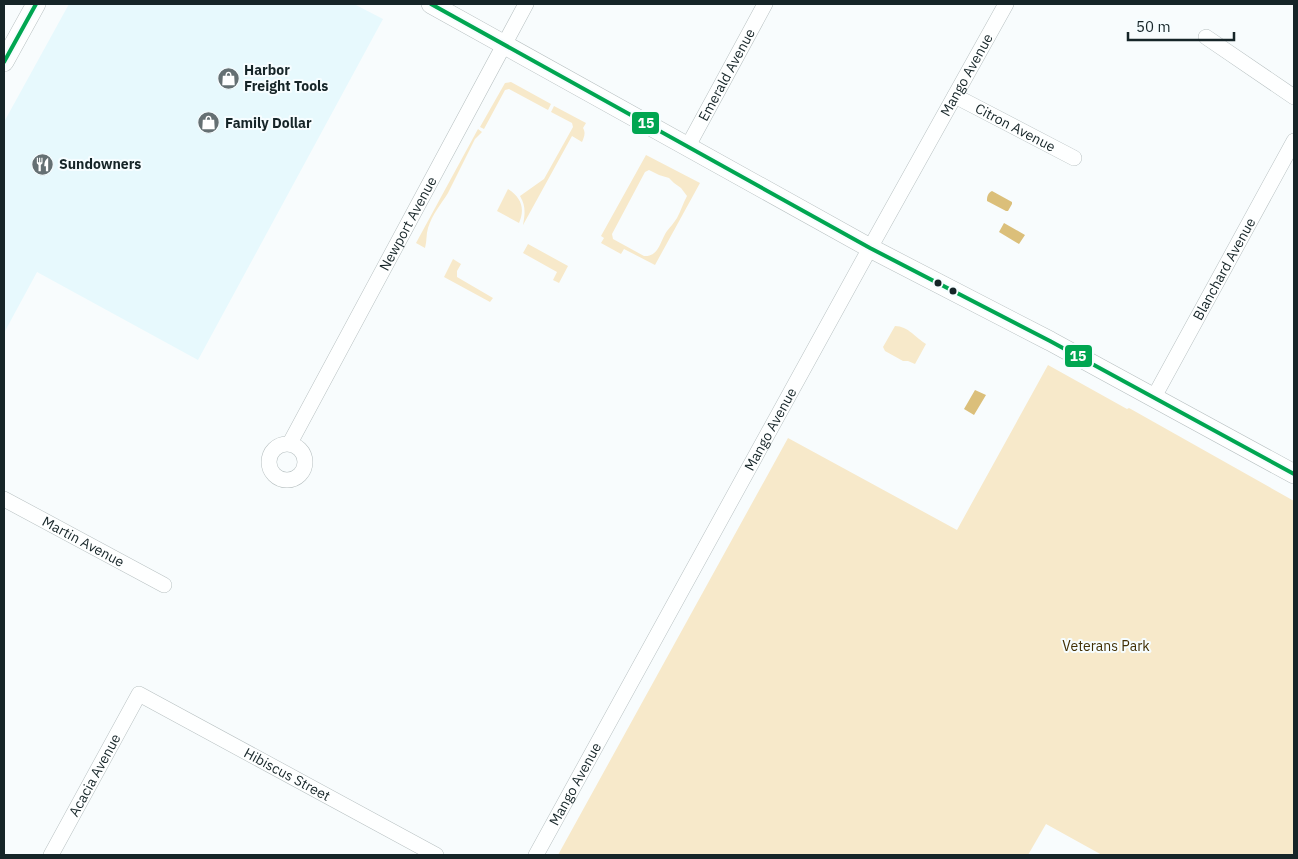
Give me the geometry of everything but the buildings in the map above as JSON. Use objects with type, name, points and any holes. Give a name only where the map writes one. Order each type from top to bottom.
[{"type":"main road","points":[[4,62],[36,4]]},
{"type":"main road","points":[[432,4],[870,248],[1050,341],[1294,474]]},
{"type":"street","name":"Newport Avenue","points":[[290,443],[526,4]]},
{"type":"street","name":"Emerald Avenue","points":[[688,146],[766,4]]},
{"type":"street","name":"Mango Avenue","points":[[536,855],[1006,4]]},
{"type":"street","points":[[1206,37],[1294,97]]},
{"type":"street","name":"Citron Avenue","points":[[955,96],[1074,158]]},
{"type":"street","name":"Blanchard Avenue","points":[[1154,398],[1294,141]]},
{"type":"street","name":"Martin Avenue","points":[[4,499],[164,584]]},
{"type":"street","name":"Acacia Avenue","points":[[51,855],[139,694]]},
{"type":"street","name":"Hibiscus Street","points":[[139,694],[436,855]]},
{"type":"shaded area","points":[[69,4],[354,4],[383,19],[198,360],[37,272],[4,333],[4,122]]},
{"type":"shaded area","points":[[992,191],[1012,202],[1008,211],[987,201],[988,195]]},
{"type":"shaded area","points":[[1004,223],[1025,235],[1019,244],[999,232]]},
{"type":"shaded area","points":[[975,390],[986,395],[974,415],[964,409]]},
{"type":"green space","points":[[511,82],[551,104],[548,110],[509,89],[505,90],[484,129],[480,127],[505,83]]},
{"type":"green space","points":[[554,106],[586,123],[583,128],[584,137],[582,142],[572,136],[523,225],[524,210],[520,196],[544,179],[573,127],[572,123],[551,112]]},
{"type":"green space","points":[[478,129],[482,132],[475,139],[448,193],[430,223],[427,230],[425,248],[416,243]]},
{"type":"green space","points":[[646,155],[700,183],[655,265],[624,249],[621,254],[601,243],[604,238],[601,236]],"holes":[[[649,170],[669,178],[687,196],[677,218],[656,251],[649,256],[644,256],[613,239],[612,234],[645,172]]]},
{"type":"green space","points":[[508,189],[513,192],[521,204],[522,213],[519,223],[497,211]]},
{"type":"green space","points":[[528,244],[568,266],[559,283],[553,280],[557,272],[523,253]]},
{"type":"green space","points":[[453,259],[461,264],[457,271],[457,277],[493,298],[490,302],[444,277]]},
{"type":"green space","points":[[895,326],[908,330],[926,344],[915,364],[903,361],[885,351],[883,347]]},
{"type":"green space","name":"Veterans Park","points":[[1048,365],[1127,409],[1129,408],[1294,501],[1294,855],[1102,855],[1046,824],[1028,855],[558,855],[788,438],[957,530]]},
{"type":"transit line","name":"15","points":[[4,62],[36,4]]},
{"type":"transit line","name":"15","points":[[431,4],[870,248],[1050,341],[1294,474]]},
{"type":"place","name":"Harbor Freight Tools","points":[[228,78]]},
{"type":"place","name":"Family Dollar","points":[[209,123]]},
{"type":"place","name":"Sundowners","points":[[43,164]]}]
